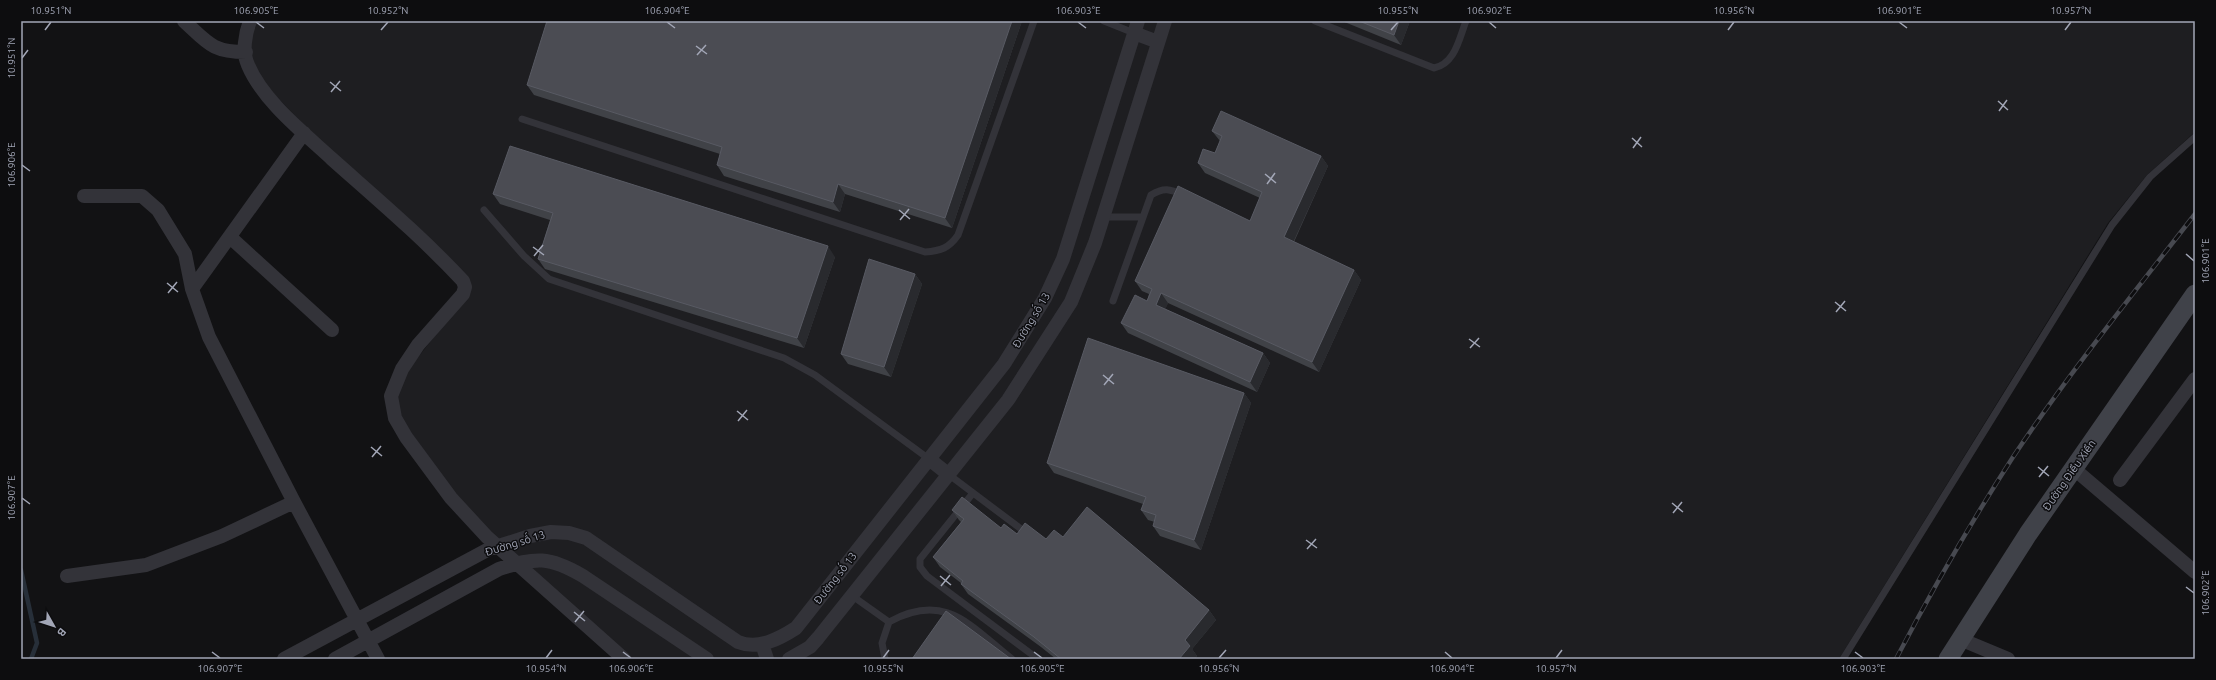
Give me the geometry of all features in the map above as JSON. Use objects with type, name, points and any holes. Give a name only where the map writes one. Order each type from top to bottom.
[{"type":"street","points":[[184,21],[212,48],[227,52],[246,52]]},
{"type":"street","points":[[250,21],[244,36],[247,64],[258,86],[304,133],[436,253],[463,281],[465,287],[463,294],[410,357],[402,369],[391,396],[395,418],[406,437],[451,498],[498,546],[624,659]]},
{"type":"street","points":[[789,659],[810,647],[1008,400],[1041,351],[1070,302],[1104,217],[1165,21]]},
{"type":"street","points":[[1136,27],[1158,42]]},
{"type":"street","name":"Đường số 13","points":[[284,659],[489,549],[530,536],[551,532],[569,533],[586,538],[738,642],[746,645],[762,644],[779,639],[796,628],[1004,364],[1045,298],[1063,259],[1136,27]]},
{"type":"street","points":[[192,289],[304,133]]},
{"type":"street","points":[[84,196],[142,196],[158,210],[185,254],[192,289],[209,336],[294,502],[378,659]]},
{"type":"street","points":[[230,237],[332,330]]},
{"type":"street","name":"Đường Điểu Xiển","points":[[1948,659],[2073,468],[2195,294]]},
{"type":"street","points":[[2120,480],[2195,379]]},
{"type":"street","points":[[929,459],[948,474]]},
{"type":"street","points":[[2073,468],[2195,572]]},
{"type":"street","points":[[67,576],[146,565],[222,536],[294,502]]},
{"type":"street","name":"Đường số 13","points":[[335,659],[499,569],[517,563],[542,559],[562,564],[707,659]]},
{"type":"street","points":[[1960,639],[2008,659]]},
{"type":"street","points":[[762,644],[768,659]]},
{"type":"lane","points":[[522,119],[925,252],[939,251],[950,246],[958,234],[1034,21]]},
{"type":"lane","points":[[1104,21],[1136,27]]},
{"type":"lane","points":[[1315,21],[1434,68],[1447,63],[1454,53],[1466,21]]},
{"type":"lane","points":[[1843,659],[2112,225],[2150,177],[2195,137]]},
{"type":"lane","points":[[1113,301],[1151,195],[1160,190],[1170,189],[1191,199]]},
{"type":"lane","points":[[484,210],[524,256],[549,280],[784,358],[815,375],[929,459]]},
{"type":"lane","points":[[1104,217],[1142,217]]},
{"type":"lane","points":[[948,474],[1025,532]]},
{"type":"lane","points":[[973,494],[920,559],[920,567],[927,576],[1038,659]]},
{"type":"lane","points":[[851,595],[889,622]]},
{"type":"lane","points":[[885,659],[882,643],[889,622],[907,612],[926,610],[944,610],[958,616],[1012,659]]},
{"type":"shaded area","points":[[255,21],[2195,21],[2195,132],[2147,175],[2108,223],[1839,659],[633,659],[490,532],[456,495],[400,417],[396,396],[407,371],[469,293],[263,83],[252,62],[250,37]]},
{"type":"building","points":[[547,21],[1012,21],[945,218],[838,184],[833,202],[717,165],[722,147],[527,85]]},
{"type":"building","points":[[1359,21],[1399,21],[1394,35]]},
{"type":"building","points":[[1221,111],[1321,156],[1284,237],[1354,270],[1312,362],[1161,293],[1156,305],[1263,353],[1250,382],[1121,323],[1135,295],[1147,301],[1152,289],[1135,281],[1178,186],[1250,221],[1262,192],[1198,163],[1203,149],[1215,153],[1222,136],[1212,131]]},
{"type":"building","points":[[510,146],[828,246],[797,338],[538,259],[553,213],[493,194]]},
{"type":"building","points":[[869,259],[915,274],[884,367],[841,354]]},
{"type":"building","points":[[1088,338],[1244,393],[1194,540],[1153,526],[1156,515],[1141,510],[1146,497],[1047,463]]},
{"type":"building","points":[[962,497],[1001,528],[1004,524],[1017,534],[1025,523],[1046,539],[1054,530],[1063,537],[1087,507],[1209,610],[1185,640],[1190,646],[1179,659],[1061,659],[1034,637],[961,584],[963,581],[933,557],[964,519],[952,510]]},
{"type":"building","points":[[946,611],[1011,659],[912,659]]},
{"type":"waterway","points":[[21,570],[37,643],[31,659]]},
{"type":"railway","points":[[1896,659],[1952,556],[2013,457],[2079,364],[2195,214]]}]
